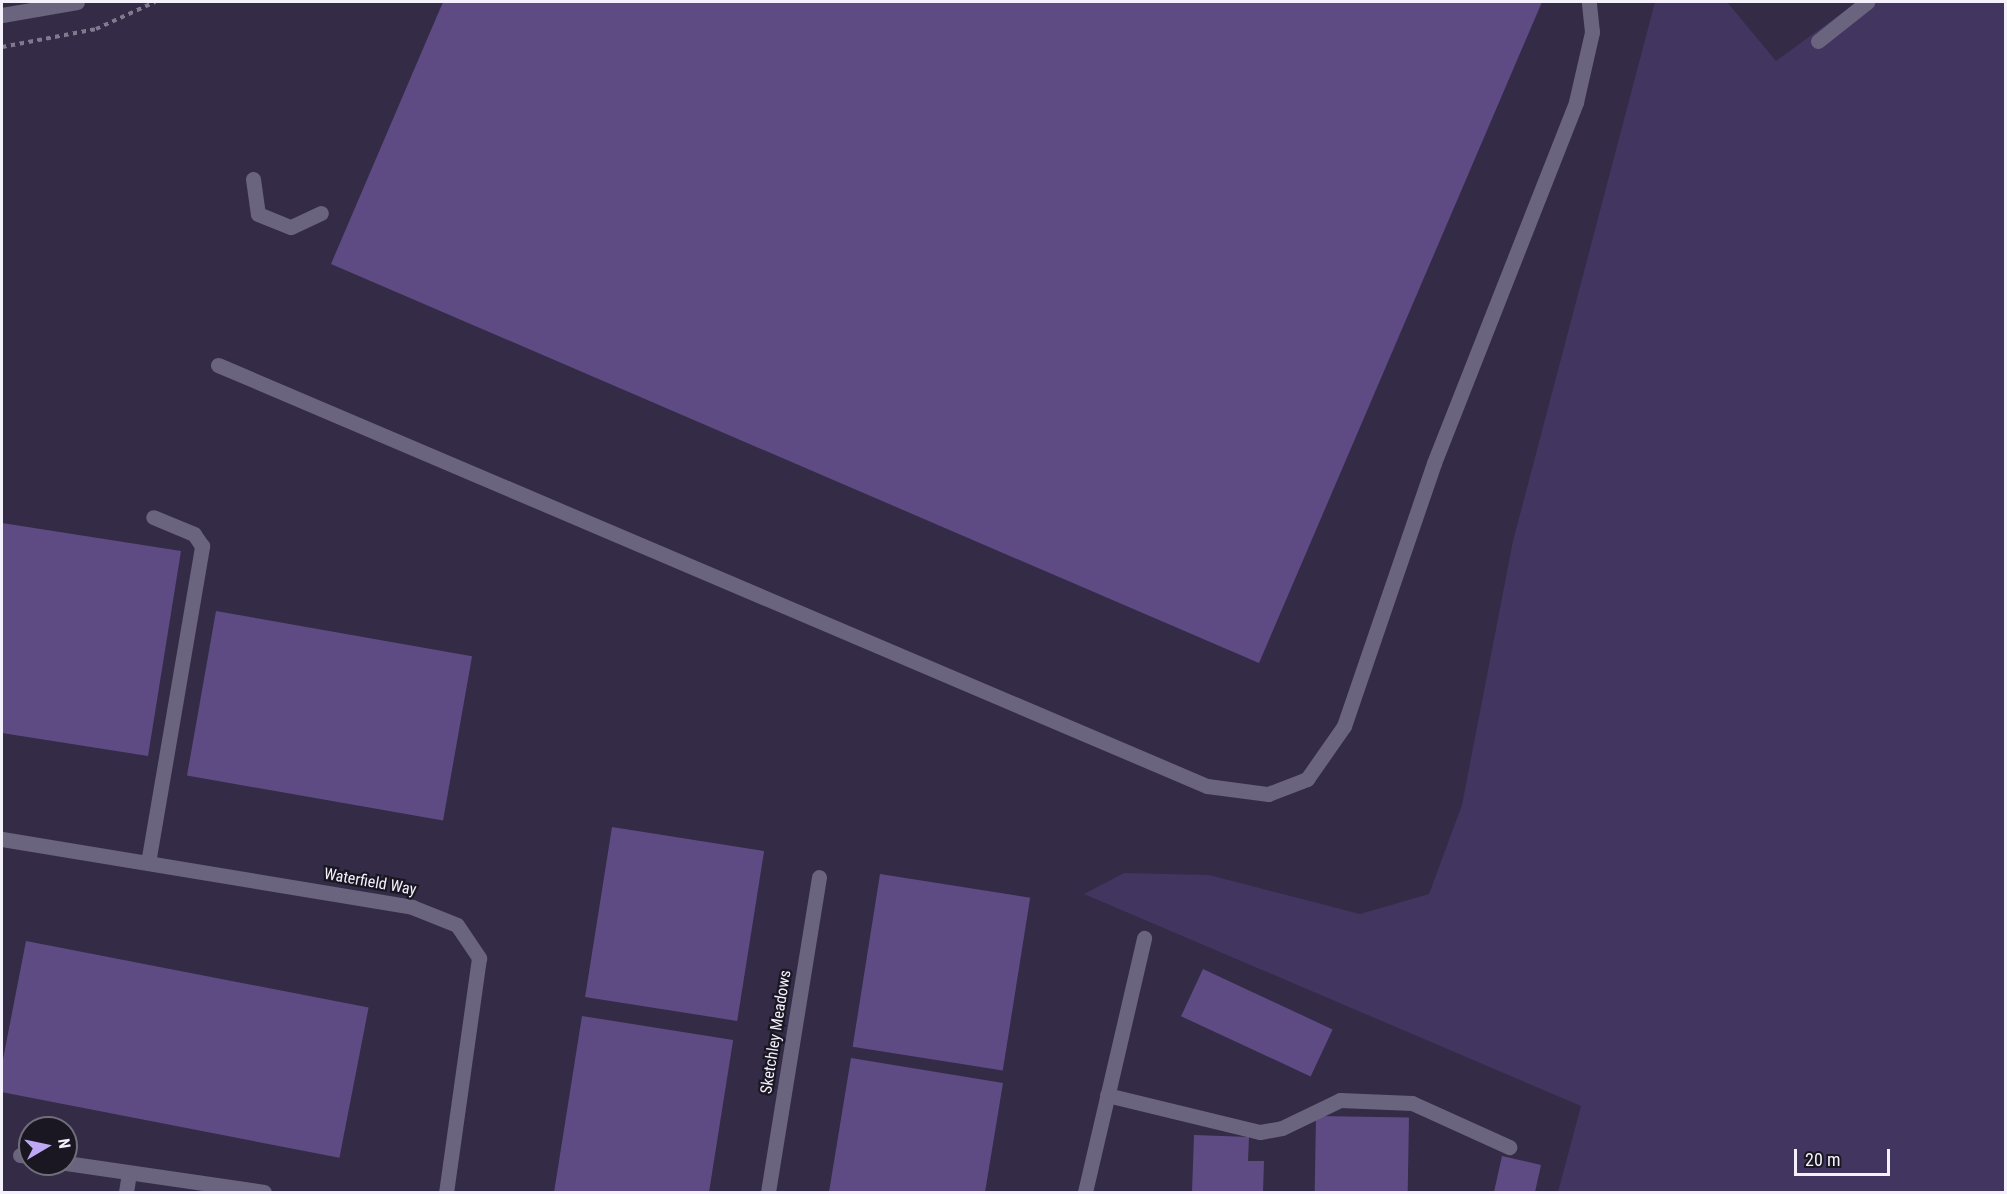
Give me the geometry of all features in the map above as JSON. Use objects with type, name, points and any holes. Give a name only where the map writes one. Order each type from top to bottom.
[{"type":"street","points":[[2,15],[77,2]]},
{"type":"street","points":[[218,364],[1207,786],[1268,794],[1307,779],[1344,726],[1434,463],[1576,102],[1592,32],[1590,2]]},
{"type":"street","points":[[1818,41],[1867,2]]},
{"type":"street","points":[[253,179],[258,214],[291,227],[321,213]]},
{"type":"street","points":[[148,863],[202,546],[194,534],[153,517]]},
{"type":"street","name":"Waterfield Way","points":[[2,839],[412,907],[457,925],[478,958],[446,1192]]},
{"type":"street","name":"Sketchley Meadows","points":[[768,1192],[819,877]]},
{"type":"street","points":[[1084,1192],[1144,938]]},
{"type":"street","points":[[1107,1095],[1260,1132],[1282,1128],[1340,1100],[1412,1102],[1509,1147]]},
{"type":"street","points":[[78,1165],[264,1192]]},
{"type":"street","points":[[126,1192],[129,1173]]},
{"type":"path","points":[[2,47],[96,28],[155,2]]},
{"type":"shaded area","points":[[1655,2],[1727,2],[1776,61],[1857,2],[2005,2],[2005,1192],[1558,1192],[1581,1106],[1084,894],[1124,873],[1209,875],[1360,914],[1429,894],[1462,805],[1513,541]]},
{"type":"building","points":[[443,2],[1542,2],[1259,663],[331,264]]},
{"type":"building","points":[[2,523],[181,551],[148,756],[2,733]]},
{"type":"building","points":[[216,611],[472,656],[443,821],[187,775]]},
{"type":"building","points":[[612,827],[764,851],[737,1021],[585,997]]},
{"type":"building","points":[[880,874],[1030,898],[1003,1071],[853,1047]]},
{"type":"building","points":[[26,941],[369,1008],[339,1158],[2,1092],[2,1064]]},
{"type":"building","points":[[1203,969],[1333,1029],[1311,1077],[1181,1016]]},
{"type":"building","points":[[582,1016],[733,1040],[709,1192],[554,1192]]},
{"type":"building","points":[[851,1058],[1003,1083],[985,1192],[829,1192]]},
{"type":"building","points":[[1316,1116],[1409,1118],[1408,1192],[1315,1192]]},
{"type":"building","points":[[1194,1135],[1249,1137],[1248,1161],[1264,1161],[1263,1192],[1192,1192]]},
{"type":"building","points":[[1502,1156],[1541,1165],[1535,1192],[1494,1192]]}]
